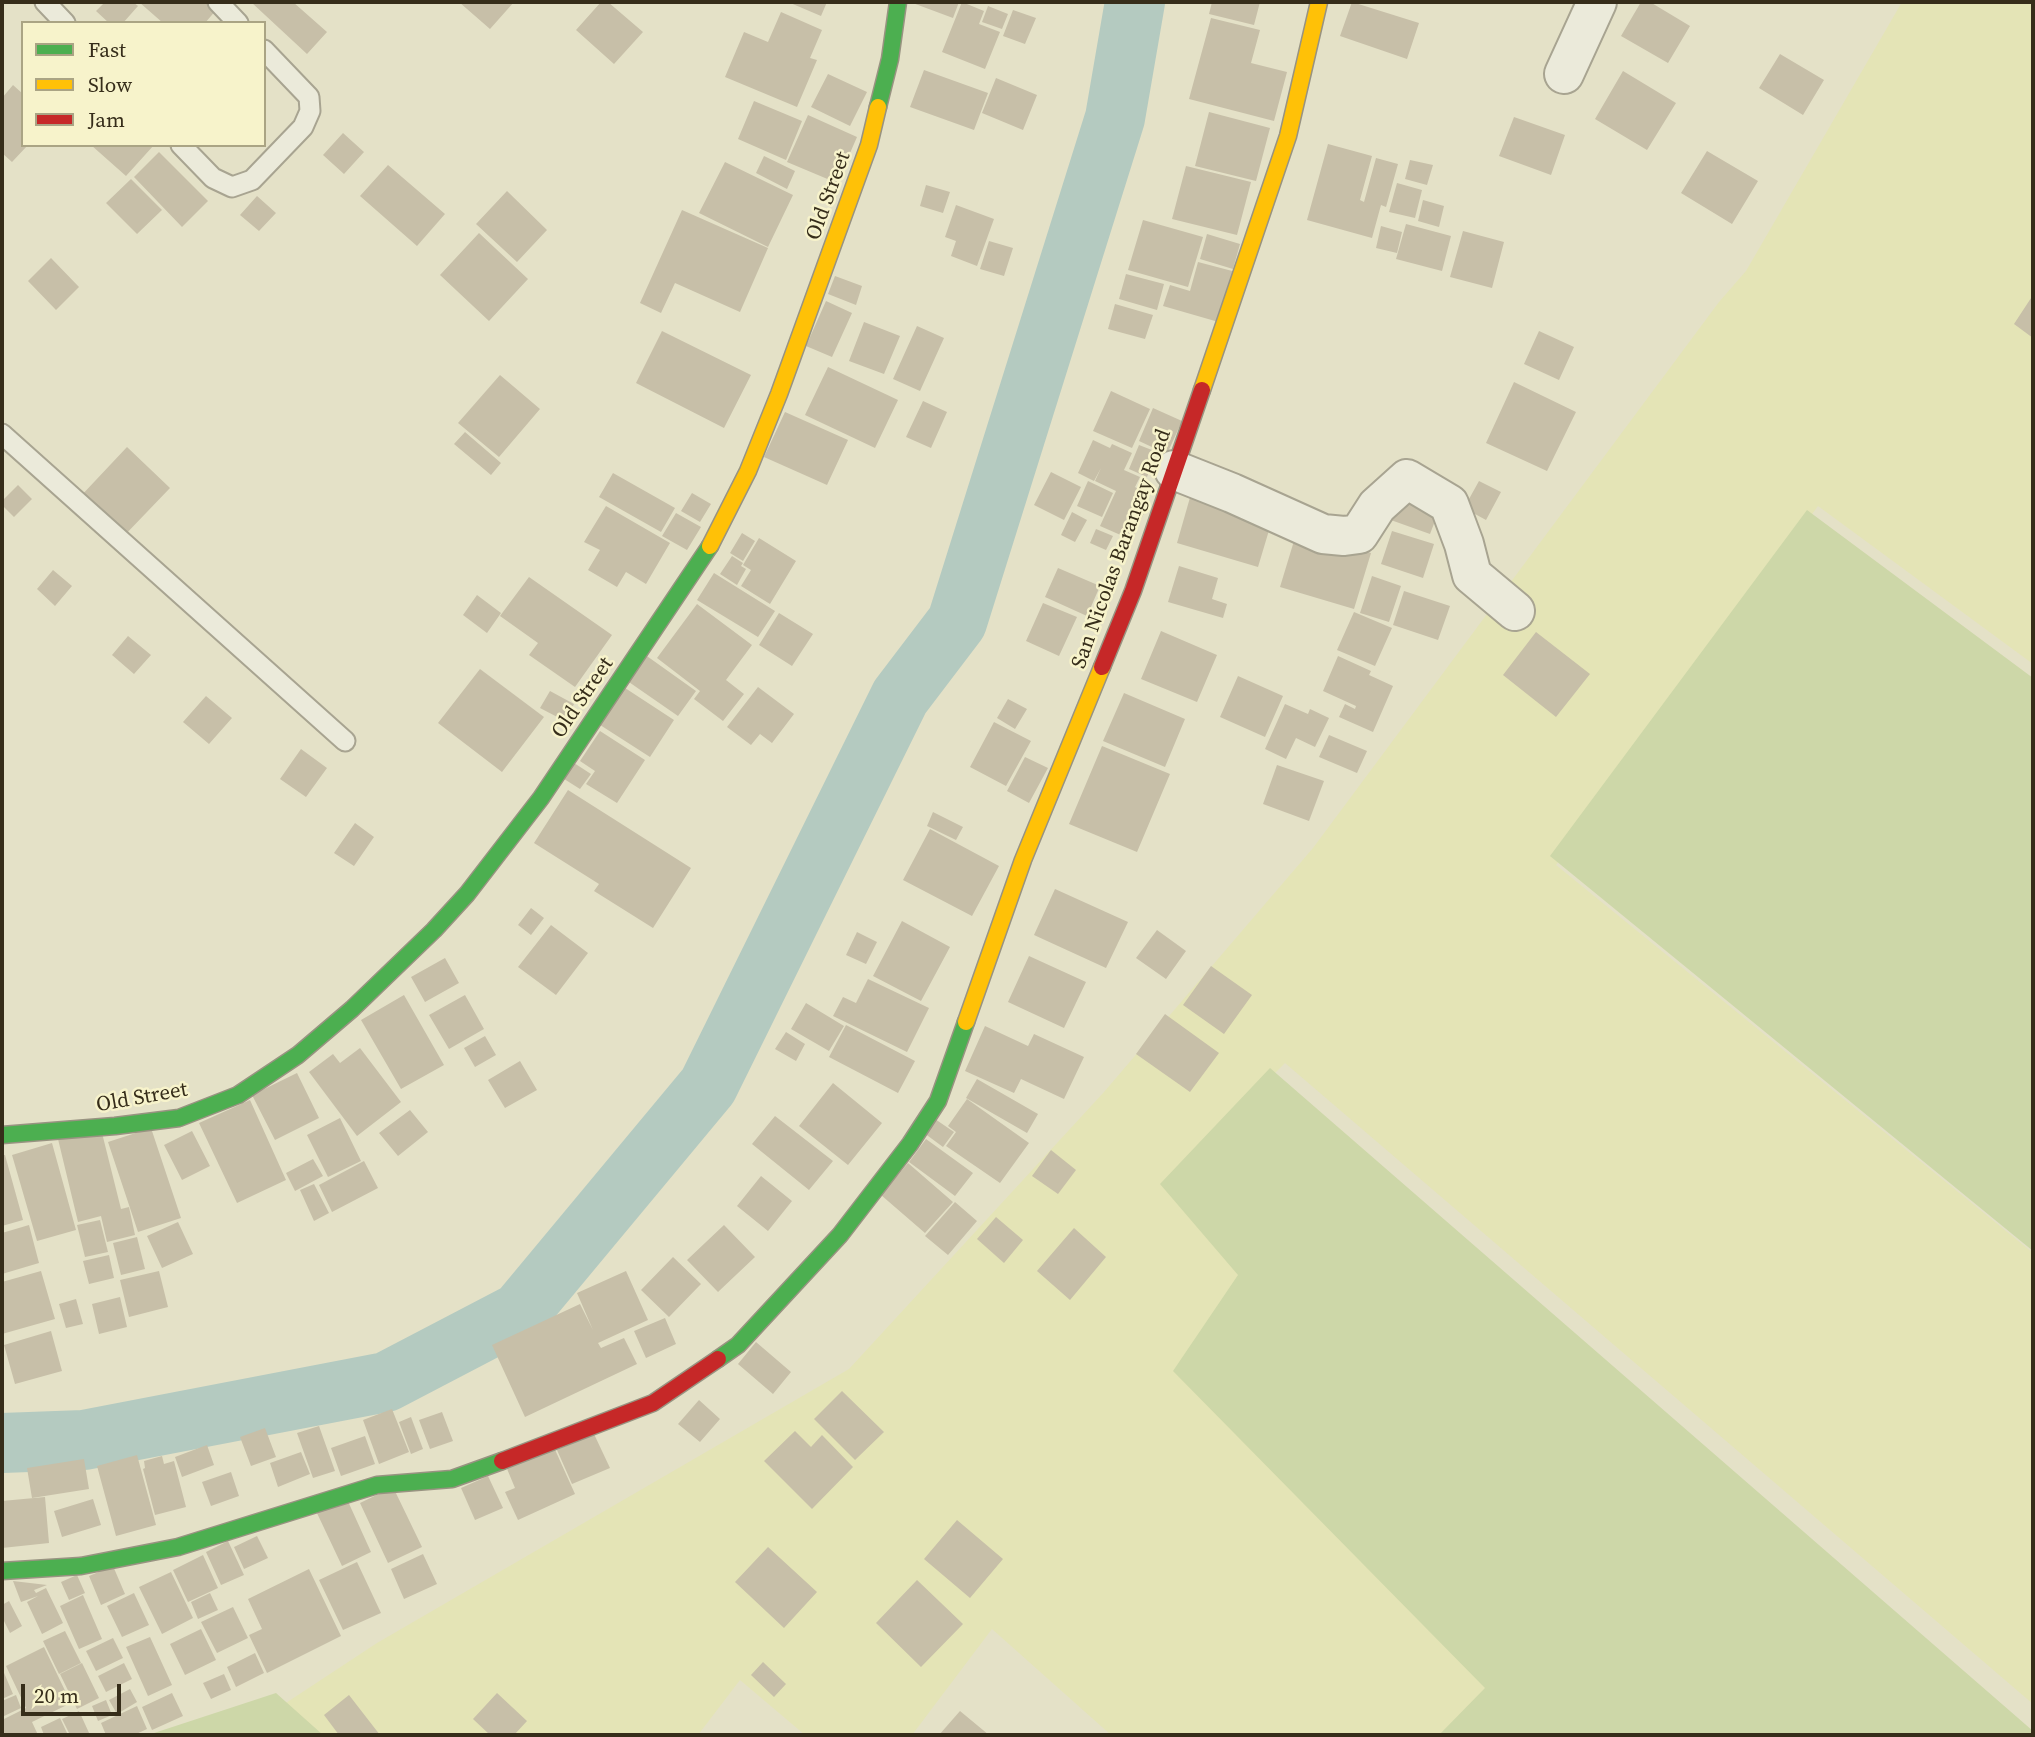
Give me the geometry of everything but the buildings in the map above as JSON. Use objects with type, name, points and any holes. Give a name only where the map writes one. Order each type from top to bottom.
[{"type":"street","name":"Old Street","points":[[2,1135],[179,1118],[239,1095],[298,1055],[352,1009],[434,930],[467,894],[541,798],[720,527],[779,394],[869,145],[890,59],[898,2]]},
{"type":"street","name":"San Nicolas Barangay Road","points":[[2,1572],[81,1566],[178,1547],[377,1485],[452,1479],[653,1403],[738,1345],[840,1235],[910,1144],[938,1101],[1023,860],[1133,591],[1287,136],[1319,2]]},
{"type":"street","points":[[1564,74],[1597,2]]},
{"type":"street","points":[[1174,470],[1323,534],[1344,536],[1359,534],[1377,506],[1407,478],[1449,504],[1472,575],[1516,611]]},
{"type":"lane","points":[[45,2],[63,21]]},
{"type":"lane","points":[[218,2],[236,21]]},
{"type":"lane","points":[[183,147],[213,178],[232,187],[252,180],[303,127],[310,111],[309,97],[266,52]]},
{"type":"lane","points":[[2,434],[345,741]]},
{"type":"green space","points":[[1902,2],[2033,2],[2033,664],[1818,506],[1556,865],[2033,1253],[2033,1704],[1285,1063],[1164,1185],[1245,1278],[1492,1690],[1449,1735],[1111,1735],[992,1629],[912,1735],[805,1735],[740,1680],[698,1735],[270,1735],[257,1722],[377,1643],[849,1369],[1104,1092],[1313,848],[1719,302],[1746,271]]},
{"type":"green space","points":[[1807,510],[2033,678],[2033,1251],[1550,856]]},
{"type":"green space","points":[[1270,1068],[2033,1731],[2033,1735],[1439,1735],[1485,1688],[1173,1371],[1238,1275],[1160,1184]]},
{"type":"green space","points":[[276,1693],[323,1735],[148,1735]]},
{"type":"waterway","points":[[2,1443],[84,1440],[386,1382],[520,1312],[708,1086],[900,697],[957,622],[1115,118],[1135,2]]},
{"type":"traffic: fast","points":[[878,107],[890,59],[898,2]]},
{"type":"traffic: fast","points":[[2,1135],[179,1118],[238,1095],[298,1055],[352,1009],[434,930],[467,894],[541,798],[710,546]]},
{"type":"traffic: fast","points":[[718,1359],[738,1345],[840,1235],[910,1144],[938,1101],[966,1022]]},
{"type":"traffic: fast","points":[[2,1571],[81,1566],[178,1547],[377,1485],[452,1479],[502,1461]]},
{"type":"traffic: slow","points":[[1202,390],[1288,136],[1319,2]]},
{"type":"traffic: slow","points":[[710,546],[748,471],[779,394],[869,145],[878,107]]},
{"type":"traffic: slow","points":[[966,1022],[1023,860],[1102,667]]},
{"type":"traffic: jam","points":[[1102,667],[1133,591],[1202,390]]},
{"type":"traffic: jam","points":[[502,1461],[653,1403],[718,1359]]}]
